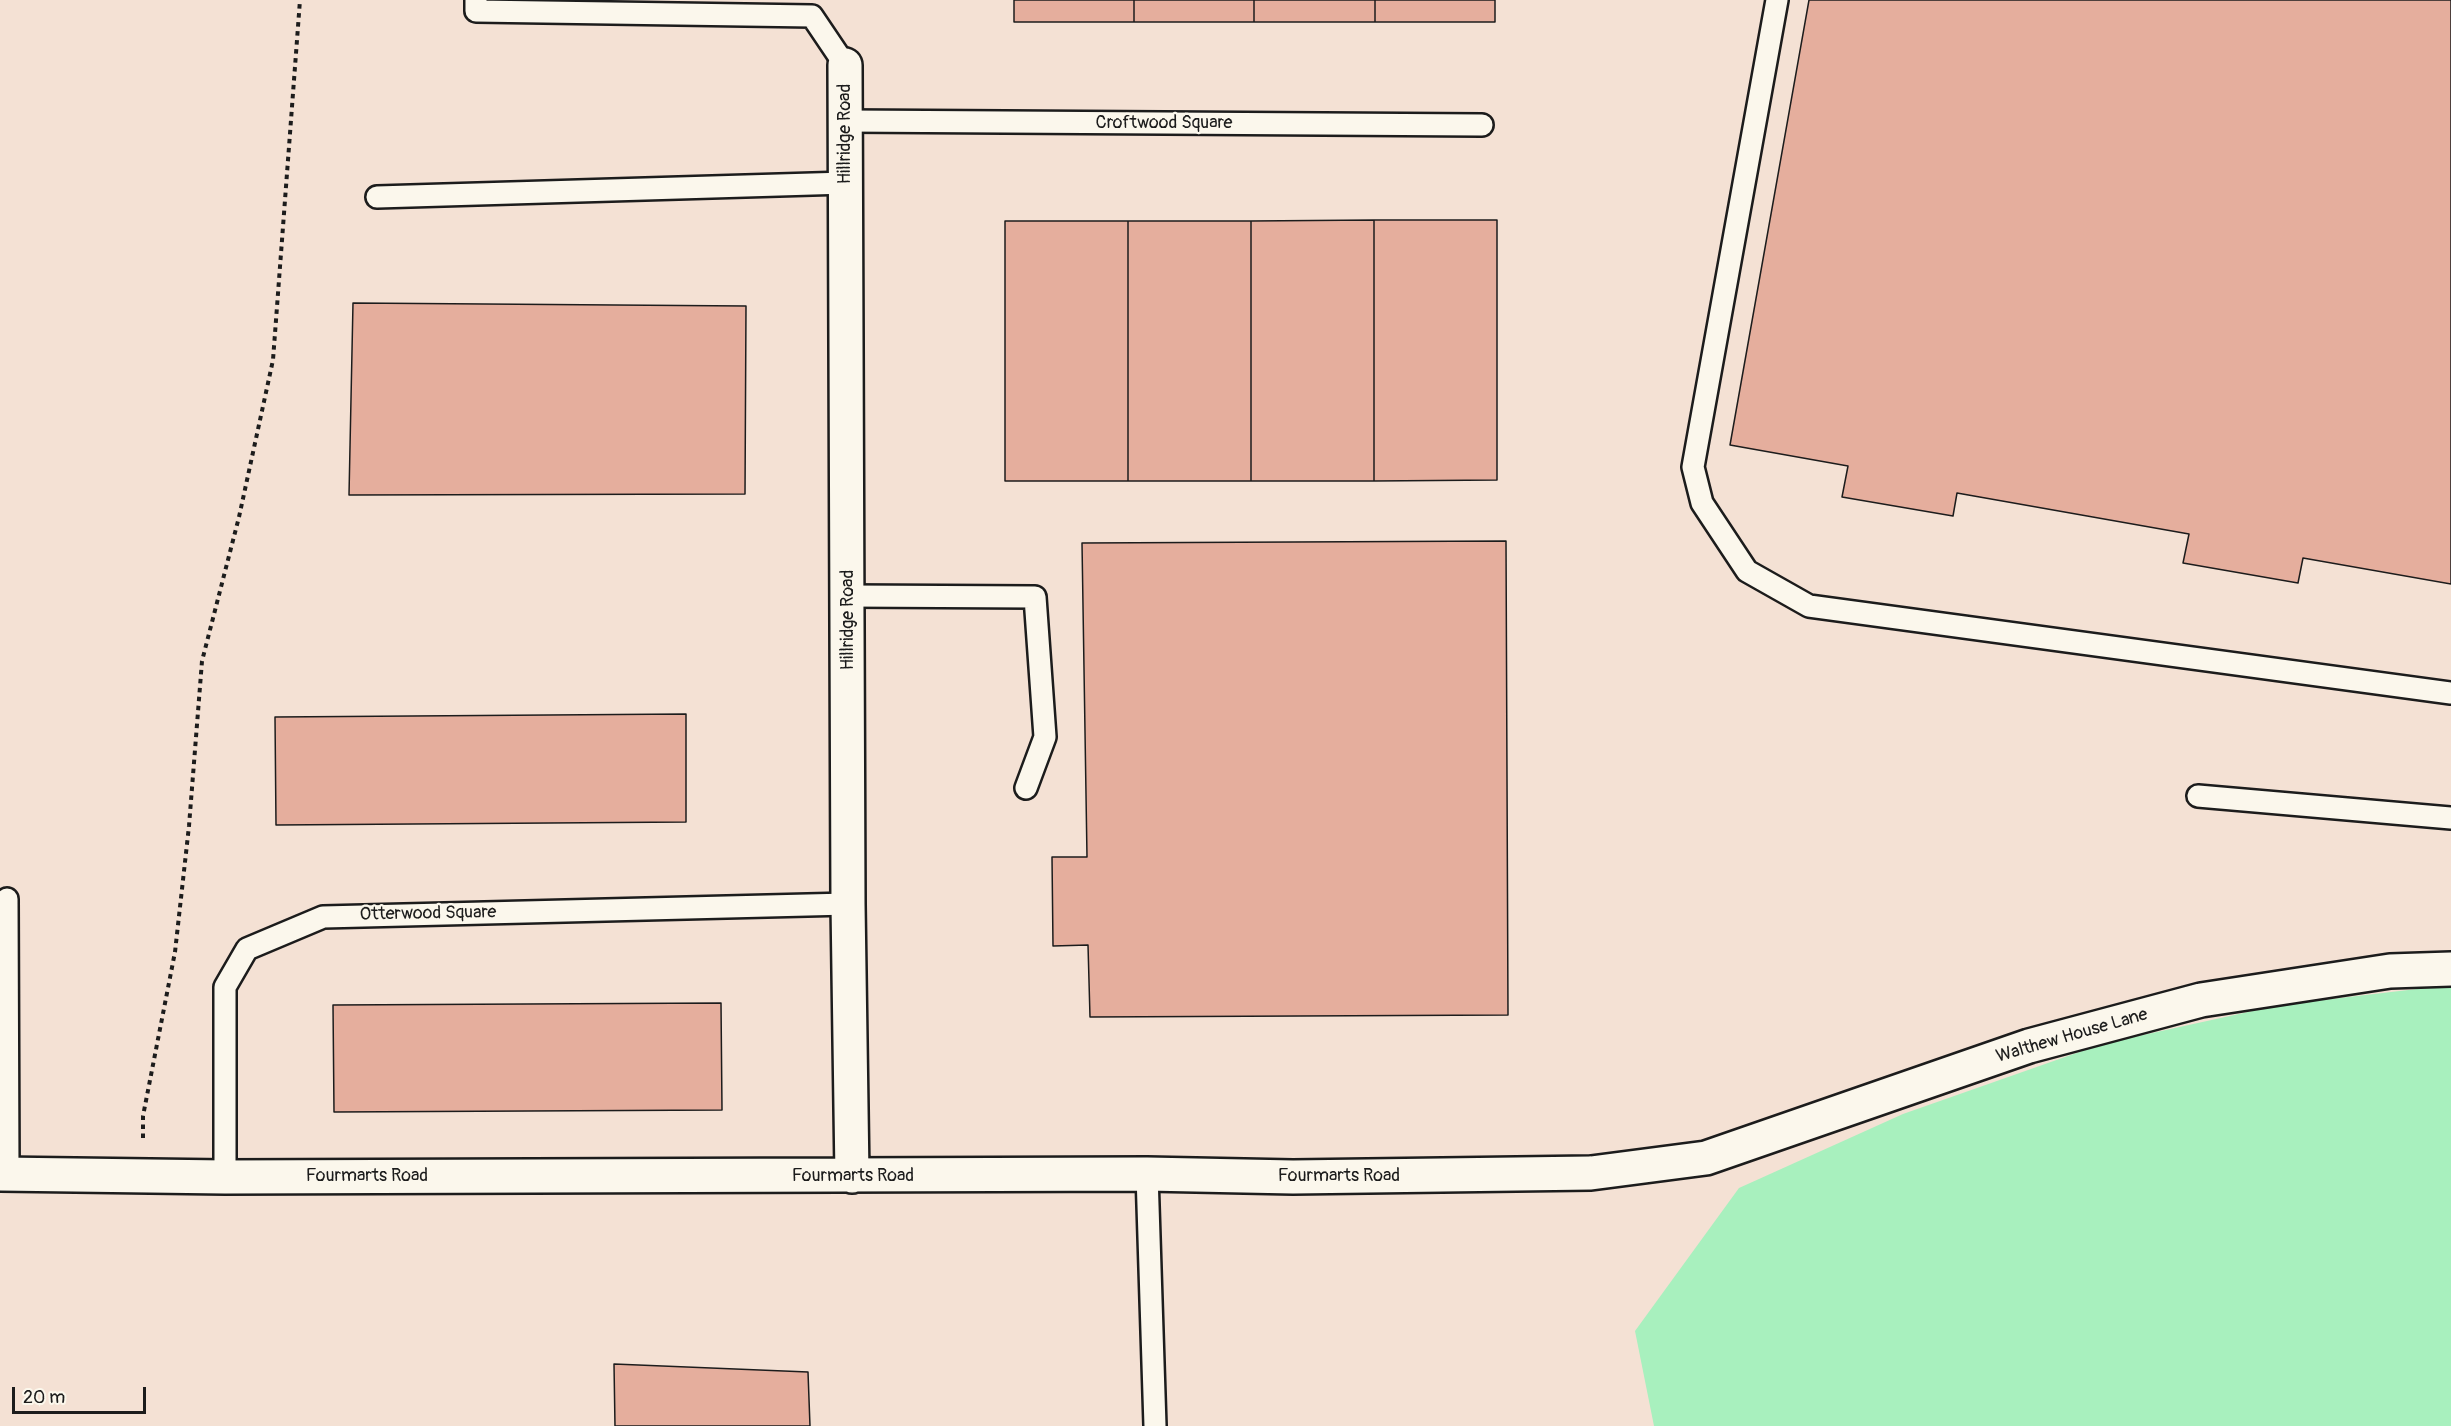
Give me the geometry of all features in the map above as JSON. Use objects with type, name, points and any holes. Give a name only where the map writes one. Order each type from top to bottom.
[{"type":"street","name":"Hillridge Road","points":[[845,65],[848,904],[852,1176]]},
{"type":"street","name":"Walthew House Lane","points":[[1706,1158],[2029,1046],[2201,1000],[2390,971],[2451,969]]},
{"type":"street","name":"Fourmarts Road","points":[[4,1174],[225,1177],[1147,1174],[1293,1176],[1591,1173],[1706,1158]]},
{"type":"lane","points":[[476,0],[476,11],[812,16],[845,65]]},
{"type":"lane","points":[[1777,0],[1693,467],[1702,503],[1747,571],[1809,606],[2451,693]]},
{"type":"lane","name":"Croftwood Square","points":[[846,121],[1482,125]]},
{"type":"lane","points":[[377,197],[846,183]]},
{"type":"lane","points":[[848,596],[1035,597],[1045,737],[1026,788]]},
{"type":"lane","points":[[2198,796],[2451,818]]},
{"type":"lane","points":[[4,1174],[7,899]]},
{"type":"lane","name":"Otterwood Square","points":[[225,1177],[225,987],[247,949],[323,917],[848,904]]},
{"type":"lane","points":[[1147,1174],[1155,1426]]},
{"type":"path","points":[[143,1175],[143,1116],[175,952],[189,826],[202,661],[239,517],[273,360],[300,0]]},
{"type":"shaded area","points":[[0,0],[2451,0],[2451,1426],[0,1426]]},
{"type":"green space","points":[[2451,985],[2451,1426],[1654,1426],[1635,1331],[1739,1188],[1903,1114],[2102,1044],[2280,1005]]},
{"type":"building","points":[[1014,0],[1134,0],[1134,22],[1014,22]]},
{"type":"building","points":[[1134,0],[1254,0],[1254,22],[1134,22]]},
{"type":"building","points":[[1254,0],[1375,0],[1375,22],[1254,22]]},
{"type":"building","points":[[1375,0],[1495,0],[1495,22],[1375,22]]},
{"type":"building","points":[[1809,0],[2451,0],[2451,584],[2303,558],[2298,583],[2183,563],[2189,534],[1957,493],[1953,516],[1842,497],[1848,466],[1730,445]]},
{"type":"building","points":[[1374,220],[1374,481],[1251,481],[1251,221]]},
{"type":"building","points":[[1374,220],[1497,220],[1497,480],[1374,481]]},
{"type":"building","points":[[1005,221],[1128,221],[1128,481],[1005,481]]},
{"type":"building","points":[[1128,221],[1251,221],[1251,481],[1128,481]]},
{"type":"building","points":[[353,303],[746,306],[745,494],[349,495]]},
{"type":"building","points":[[1506,541],[1508,1015],[1090,1017],[1088,945],[1053,946],[1052,857],[1087,857],[1082,543]]},
{"type":"building","points":[[686,714],[686,822],[276,825],[275,717]]},
{"type":"building","points":[[721,1003],[722,1110],[334,1112],[333,1005]]},
{"type":"building","points":[[614,1364],[808,1372],[810,1426],[615,1426]]}]
